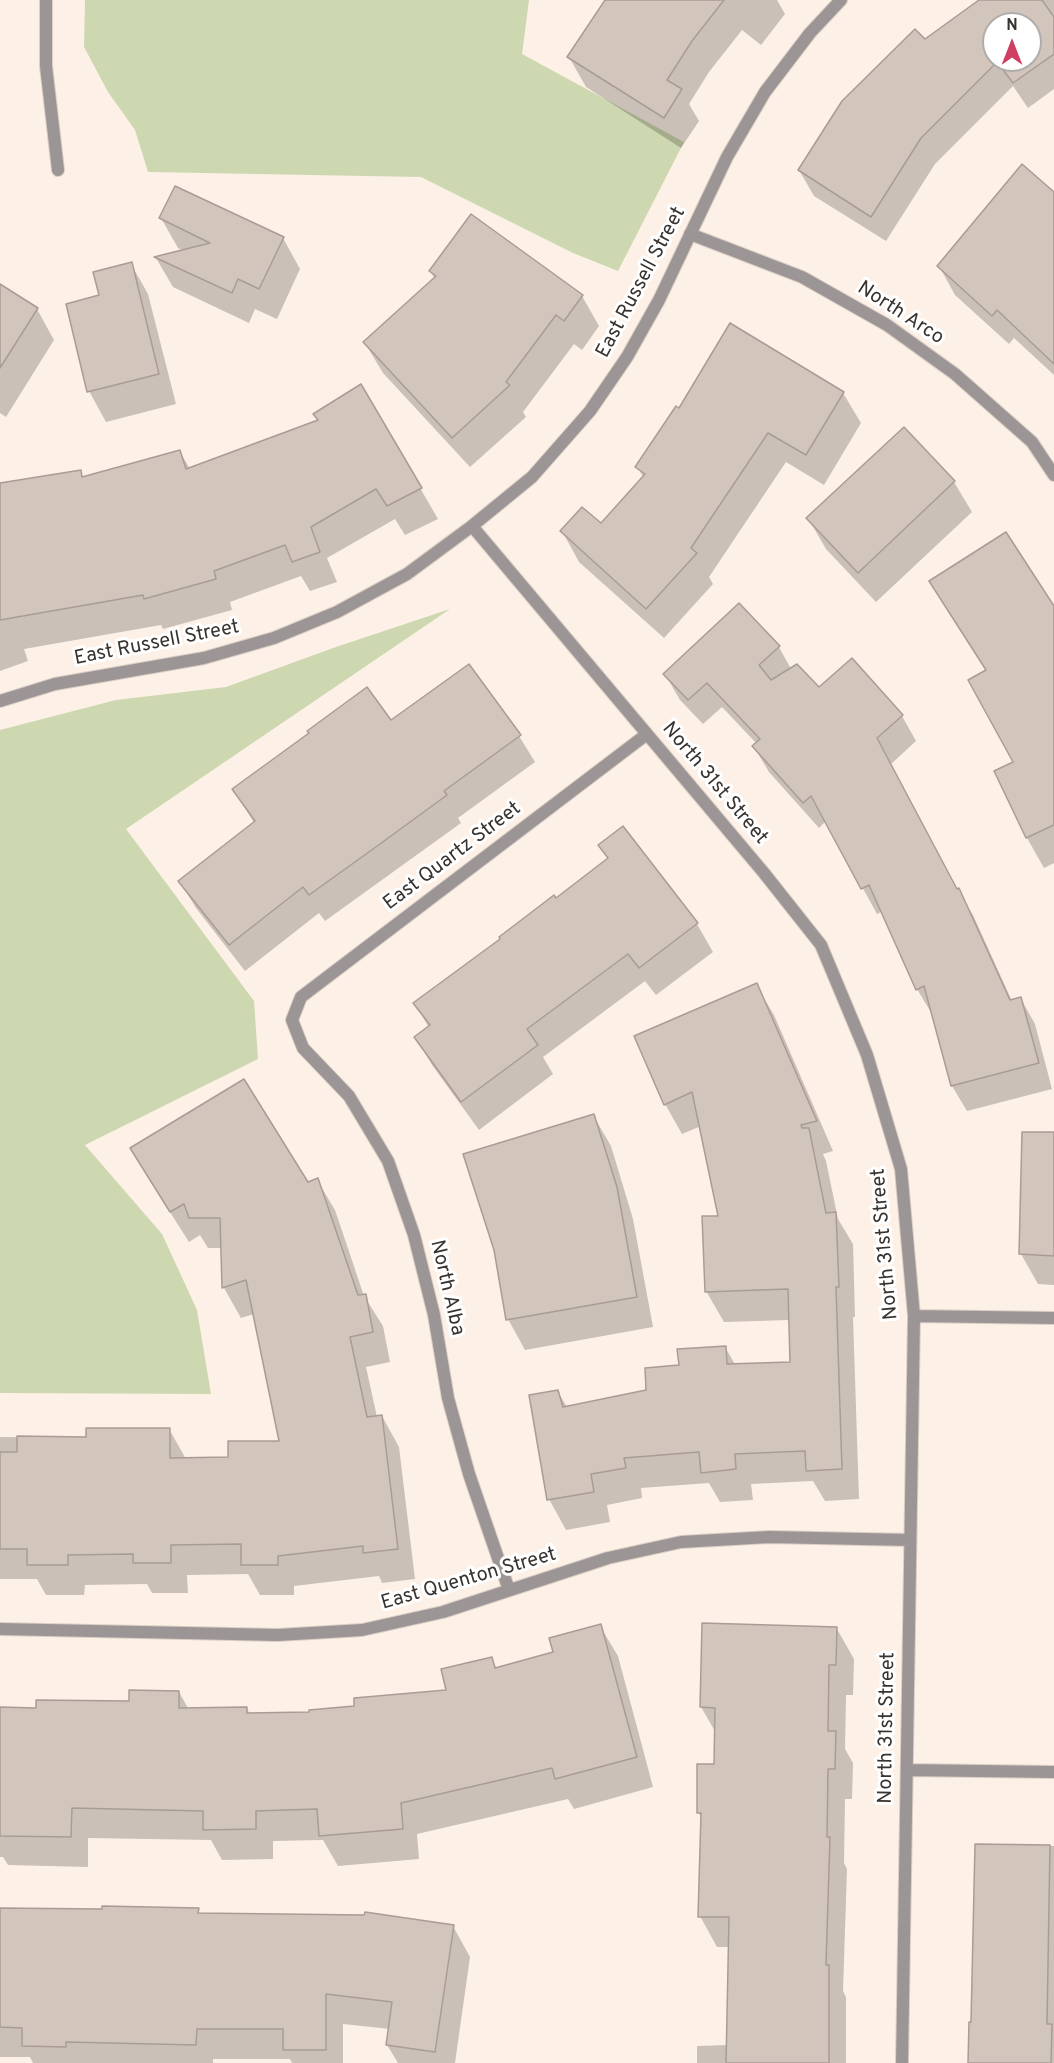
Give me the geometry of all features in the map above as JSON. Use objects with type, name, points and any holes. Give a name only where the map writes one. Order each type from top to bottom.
[{"type":"street","points":[[46,0],[46,66],[58,170]]},
{"type":"street","name":"East Russell Street","points":[[0,701],[54,684],[204,658],[274,638],[337,612],[407,574],[472,526],[532,477],[590,411],[627,357],[659,300],[727,157],[765,92],[810,33],[841,0]]},
{"type":"street","name":"North Arco","points":[[690,234],[802,277],[887,325],[956,374],[1032,442],[1054,475]]},
{"type":"street","name":"North 31st Street","points":[[472,526],[764,873],[821,945],[867,1054],[901,1169],[914,1316],[902,2063]]},
{"type":"street","name":"East Quartz Street","points":[[292,1020],[301,997],[647,734]]},
{"type":"street","name":"North Alba","points":[[292,1020],[303,1048],[349,1096],[388,1161],[414,1235],[434,1315],[448,1398],[469,1474],[510,1590]]},
{"type":"street","points":[[914,1316],[1054,1318]]},
{"type":"street","name":"East Quenton Street","points":[[0,1629],[278,1635],[362,1630],[442,1612],[608,1558],[681,1542],[769,1537],[910,1540]]},
{"type":"street","points":[[907,1770],[1054,1772]]},
{"type":"green space","points":[[85,0],[529,0],[522,54],[684,142],[618,271],[573,253],[421,177],[148,172],[135,130],[108,92],[84,47]]},
{"type":"green space","points":[[450,609],[126,829],[254,1001],[258,1059],[85,1145],[162,1234],[197,1310],[211,1394],[0,1393],[0,730],[116,700],[226,687]]},
{"type":"building","points":[[605,0],[724,0],[692,41],[667,80],[682,89],[664,118],[567,57]]},
{"type":"building","points":[[979,0],[1042,0],[1054,17],[1054,54],[1042,62],[1042,12],[982,12],[982,72],[987,72],[921,138],[871,217],[798,170],[842,101],[915,29],[925,39]]},
{"type":"building","points":[[1005,72],[1029,72],[1013,83]]},
{"type":"building","points":[[1022,164],[1054,192],[1054,364],[997,310],[992,316],[937,266]]},
{"type":"building","points":[[175,186],[284,237],[259,289],[238,279],[232,293],[154,257],[210,243],[159,218]]},
{"type":"building","points":[[471,214],[583,295],[564,321],[556,315],[506,382],[510,385],[452,438],[363,342],[436,276],[429,271]]},
{"type":"building","points":[[132,262],[159,374],[87,392],[66,304],[99,295],[93,272]]},
{"type":"building","points":[[0,284],[38,308],[0,368]]},
{"type":"building","points":[[730,323],[844,392],[806,455],[768,433],[691,548],[697,553],[646,609],[560,531],[582,507],[601,523],[645,474],[635,467],[676,406],[679,408]]},
{"type":"building","points":[[361,384],[422,488],[387,506],[376,489],[311,527],[320,552],[292,562],[285,545],[214,571],[216,579],[144,599],[143,595],[0,620],[0,483],[81,470],[82,477],[180,450],[186,469],[318,420],[313,414]]},
{"type":"building","points":[[904,427],[955,481],[858,573],[806,518]]},
{"type":"building","points":[[1006,532],[1054,606],[1054,825],[1026,838],[994,771],[1013,762],[968,680],[986,670],[929,581]]},
{"type":"building","points":[[739,603],[780,646],[759,665],[771,680],[797,664],[819,687],[852,658],[903,715],[877,738],[957,889],[959,888],[1010,1000],[1021,997],[1039,1063],[951,1086],[924,986],[916,990],[869,885],[861,889],[811,796],[803,803],[752,746],[760,739],[707,683],[688,700],[663,674]]},
{"type":"building","points":[[469,664],[521,735],[444,791],[447,795],[380,844],[309,895],[303,887],[229,945],[178,881],[255,821],[232,789],[367,687],[391,720]]},
{"type":"building","points":[[623,826],[698,923],[639,968],[628,954],[527,1029],[538,1045],[461,1102],[414,1037],[430,1025],[413,1003],[500,939],[499,937],[554,895],[556,898],[608,858],[598,845]]},
{"type":"building","points":[[757,983],[817,1121],[801,1125],[802,1128],[809,1128],[826,1213],[836,1212],[842,1469],[806,1471],[805,1451],[735,1454],[736,1469],[701,1473],[699,1452],[624,1458],[626,1468],[591,1474],[594,1492],[547,1500],[529,1395],[558,1390],[563,1407],[646,1390],[645,1368],[679,1365],[677,1349],[726,1346],[727,1364],[790,1362],[788,1289],[705,1292],[702,1216],[718,1216],[692,1092],[664,1105],[634,1036]]},
{"type":"building","points":[[244,1079],[308,1182],[318,1178],[358,1295],[366,1294],[373,1332],[350,1337],[367,1417],[382,1415],[398,1549],[363,1553],[363,1546],[278,1556],[278,1565],[241,1565],[241,1544],[171,1545],[171,1563],[133,1563],[133,1554],[68,1555],[68,1565],[27,1565],[27,1549],[0,1549],[0,1452],[17,1452],[17,1436],[86,1437],[86,1428],[170,1428],[170,1458],[228,1457],[228,1441],[279,1441],[246,1280],[222,1288],[220,1218],[189,1218],[184,1204],[170,1212],[130,1148]]},
{"type":"building","points":[[594,1114],[617,1187],[637,1297],[506,1320],[494,1250],[463,1154]]},
{"type":"building","points":[[1022,1132],[1054,1132],[1054,1256],[1019,1254]]},
{"type":"building","points":[[702,1623],[837,1627],[836,1665],[829,1665],[828,1731],[836,1731],[835,1769],[828,1769],[827,1837],[830,1837],[826,1965],[829,1965],[829,2063],[726,2063],[729,1917],[698,1917],[701,1813],[697,1813],[697,1764],[714,1764],[715,1708],[700,1707]]},
{"type":"building","points":[[601,1624],[637,1757],[555,1779],[552,1768],[401,1803],[403,1829],[319,1836],[317,1809],[256,1811],[256,1829],[203,1830],[203,1811],[72,1808],[71,1837],[0,1836],[0,1707],[36,1708],[36,1700],[129,1701],[129,1690],[179,1691],[179,1708],[247,1707],[247,1713],[309,1712],[309,1710],[354,1706],[354,1698],[446,1690],[441,1669],[492,1657],[495,1668],[553,1652],[549,1638]]},
{"type":"building","points":[[975,1844],[1050,1845],[1047,2024],[1052,2024],[1051,2063],[968,2063]]},
{"type":"building","points":[[102,1906],[199,1908],[198,1913],[364,1915],[365,1912],[454,1925],[435,2052],[386,2045],[392,2002],[326,1994],[326,2050],[283,2050],[283,2029],[197,2029],[196,2045],[66,2042],[66,2047],[22,2046],[22,2028],[0,2027],[0,1908],[102,1909]]}]
